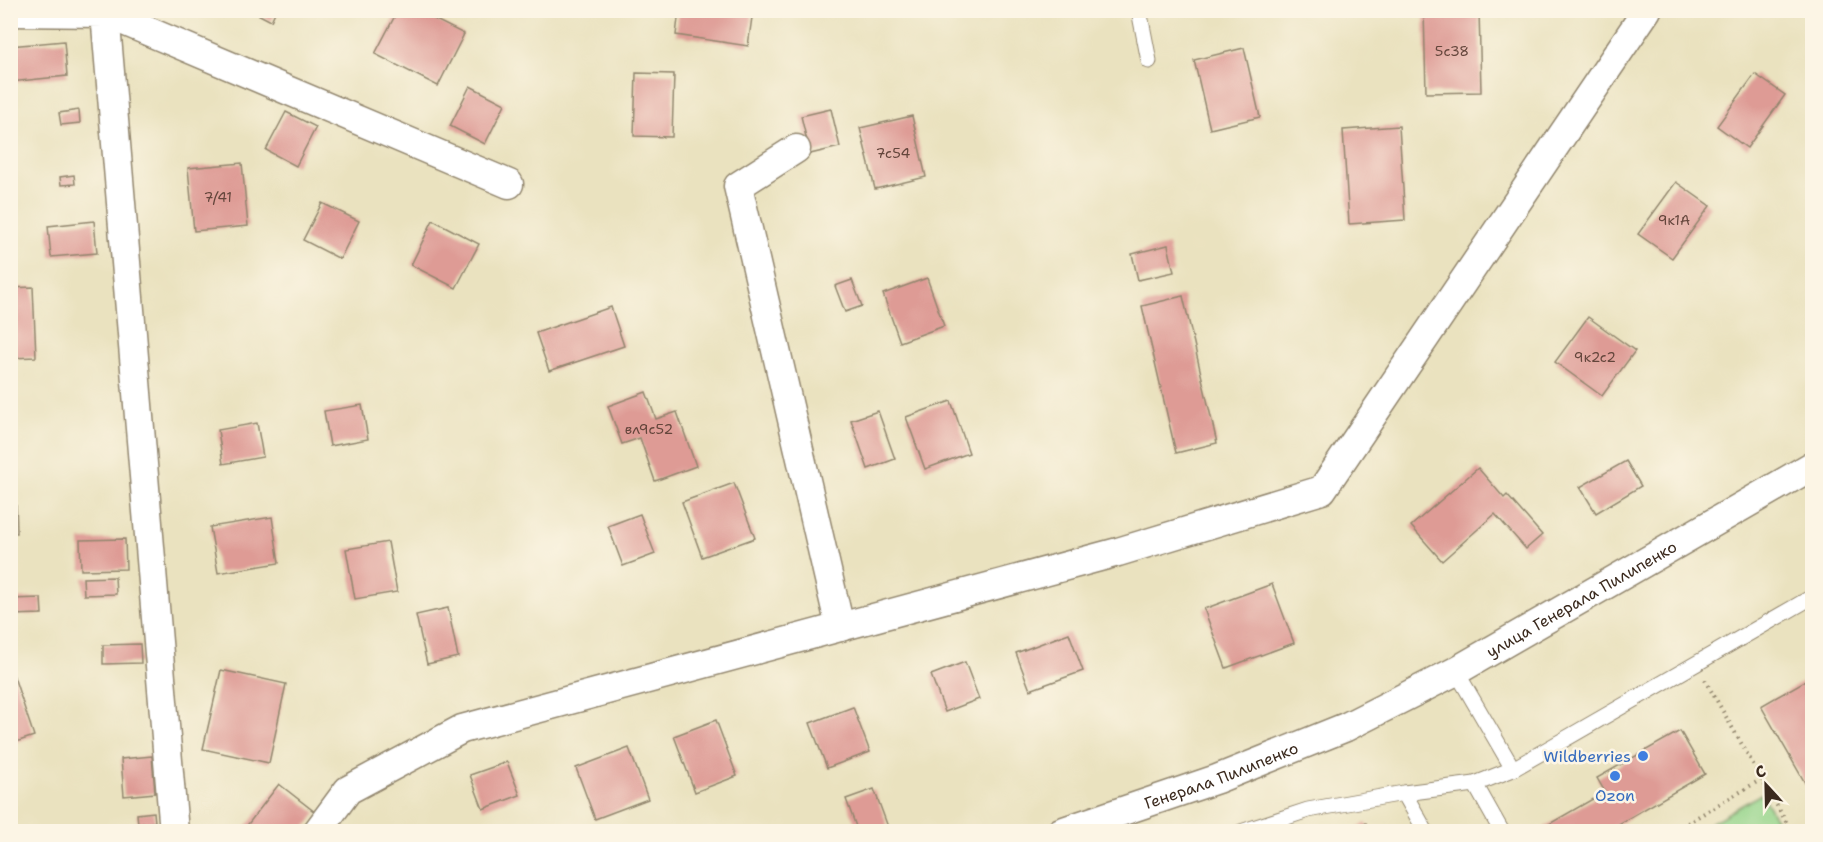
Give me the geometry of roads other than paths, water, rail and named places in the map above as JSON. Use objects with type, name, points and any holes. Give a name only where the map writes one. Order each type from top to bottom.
[{"type":"street","points":[[317,831],[348,790],[462,729],[1118,552],[1322,490],[1647,10]]},
{"type":"street","points":[[10,12],[105,12],[509,184]]},
{"type":"street","points":[[105,12],[174,831]]},
{"type":"street","points":[[796,149],[738,186],[840,627]]},
{"type":"street","name":"улица Генерала Пилипенко","points":[[1346,727],[1456,671],[1812,466]]},
{"type":"street","name":"Генерала Пилипенко","points":[[1061,831],[1217,779],[1346,727]]},
{"type":"lane","points":[[1139,10],[1149,61]]},
{"type":"lane","points":[[1241,831],[1308,810],[1404,793],[1475,784],[1513,769],[1812,597]]},
{"type":"lane","points":[[1456,671],[1513,769]]},
{"type":"lane","points":[[1475,784],[1502,831]]},
{"type":"lane","points":[[1404,793],[1426,831]]},
{"type":"place","name":"Wildberries","points":[[1643,756]]},
{"type":"place","name":"Ozon","points":[[1615,776]]}]
